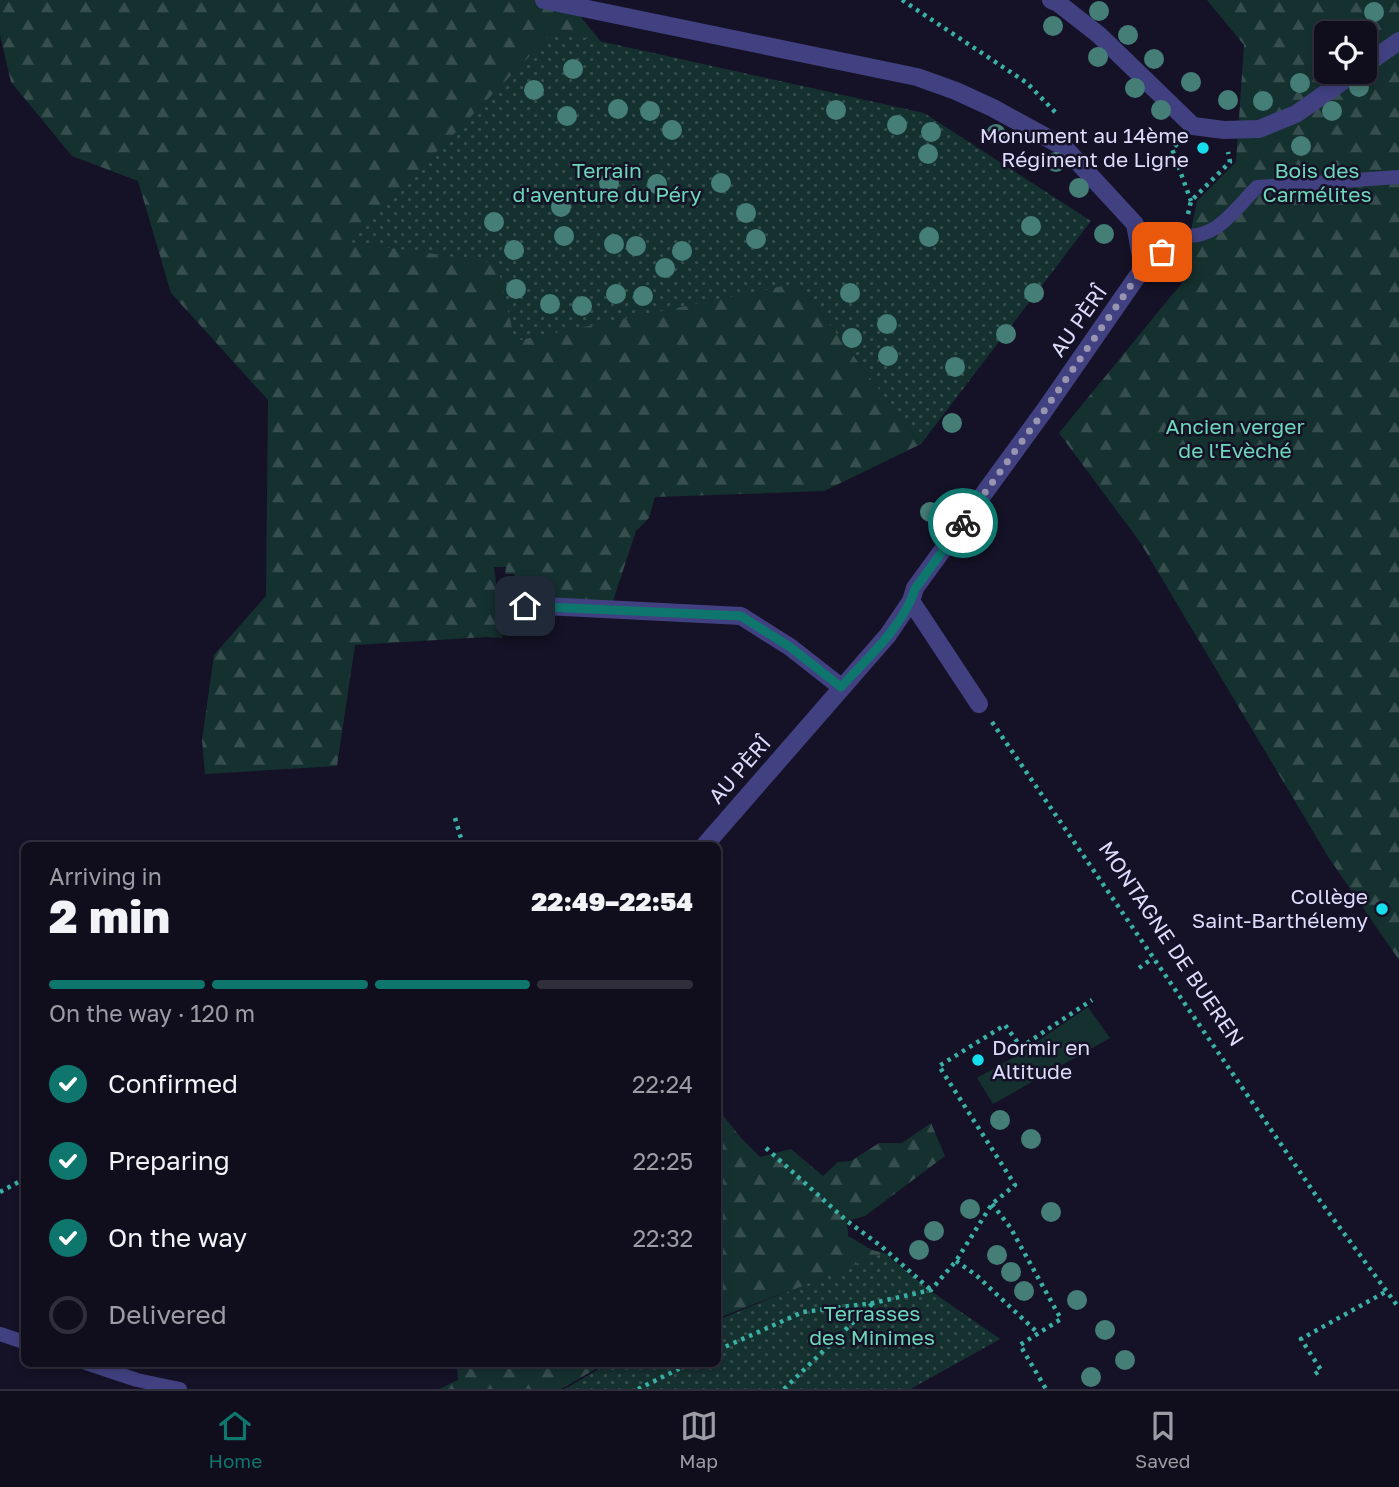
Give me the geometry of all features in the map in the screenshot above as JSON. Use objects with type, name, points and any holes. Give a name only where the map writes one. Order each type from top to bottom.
[{"type":"street","points":[[544,0],[917,77],[956,91],[1064,147],[1135,224],[1143,268]]},
{"type":"street","points":[[1051,0],[1099,34],[1193,126],[1224,130],[1259,129],[1296,114],[1339,84]]},
{"type":"street","points":[[1377,57],[1399,41]]},
{"type":"street","name":"AU PÈRÎ","points":[[708,842],[888,635],[911,601],[915,589],[1143,268]]},
{"type":"street","points":[[911,601],[979,704]]},
{"type":"street","points":[[525,606],[741,616],[790,647],[841,687]]},
{"type":"lane","points":[[1143,268],[1181,236],[1193,237],[1213,231],[1257,187],[1399,177]]},
{"type":"lane","points":[[0,1334],[21,1341]]},
{"type":"lane","points":[[98,1367],[136,1380],[180,1389]]},
{"type":"path","points":[[902,0],[1027,83],[1063,120],[1064,147]]},
{"type":"path","points":[[1193,126],[1172,149],[1191,201],[1230,162],[1224,130]]},
{"type":"path","name":"MONTAGNE DE BUEREN","points":[[979,704],[1315,1194],[1399,1308]]},
{"type":"path","points":[[455,818],[462,842]]},
{"type":"path","points":[[1139,968],[1153,958]]},
{"type":"path","points":[[721,1349],[803,1312],[873,1303],[930,1290],[956,1261],[992,1204],[1014,1184],[939,1066],[1005,1025],[1021,1047],[1092,1000]]},
{"type":"path","points":[[766,1147],[847,1221],[881,1246],[930,1290]]},
{"type":"path","points":[[0,1192],[21,1181]]},
{"type":"path","points":[[992,1204],[1010,1227],[1061,1319],[1020,1345],[1046,1389]]},
{"type":"path","points":[[956,1261],[1038,1333]]},
{"type":"path","points":[[1315,1374],[1321,1370],[1301,1339],[1387,1291]]},
{"type":"path","points":[[784,1389],[873,1303]]},
{"type":"path","points":[[638,1389],[683,1367]]},
{"type":"green space","points":[[0,0],[567,0],[798,283],[921,444],[824,491],[655,497],[649,518],[636,531],[609,613],[517,614],[516,598],[511,595],[514,591],[514,574],[505,574],[506,567],[494,567],[503,638],[355,645],[337,766],[205,774],[202,740],[214,655],[266,596],[268,400],[171,293],[138,181],[72,156],[11,82],[0,35]]},
{"type":"green space","name":"Ancien verger de l'Evèché","points":[[1207,0],[1399,0],[1399,960],[1329,858],[1140,542],[1059,433],[1190,273],[1192,225],[1197,201],[1236,162],[1244,45]]},
{"type":"green space","name":"Terrain d'aventure du Péry","points":[[554,31],[924,113],[1091,221],[921,444],[798,283],[515,341],[497,263],[349,242]]},
{"type":"green space","points":[[1088,1007],[1110,1038],[993,1104],[977,1078],[1016,1056]]},
{"type":"green space","points":[[721,1113],[760,1157],[791,1149],[823,1176],[838,1162],[851,1161],[879,1143],[902,1143],[931,1123],[945,1156],[865,1216],[847,1221],[848,1236],[872,1250],[884,1253],[929,1290],[1000,1339],[910,1389],[565,1389],[603,1367],[721,1367],[721,1319],[798,1287],[721,1317]]},
{"type":"green space","name":"Terrasses des Minimes","points":[[884,1253],[929,1290],[1000,1339],[910,1389],[565,1389],[603,1367],[721,1367],[721,1319]]},
{"type":"green space","points":[[457,1367],[599,1367],[561,1389],[439,1389],[458,1380]]},
{"type":"way so far","points":[[963,523],[1143,268],[1162,252]]},
{"type":"place","name":"Monument au 14ème Régiment de Ligne","points":[[1203,148]]},
{"type":"place","name":"Collège Saint-Barthélemy","points":[[1382,909]]},
{"type":"place","name":"Dormir en Altitude","points":[[978,1060]]},
{"type":"route","points":[[525,606],[741,616],[790,647],[841,687],[888,635],[911,601],[915,589],[963,523]]},
{"type":"park label","name":"Bois des Carmélites","points":[[1317,183]]}]
